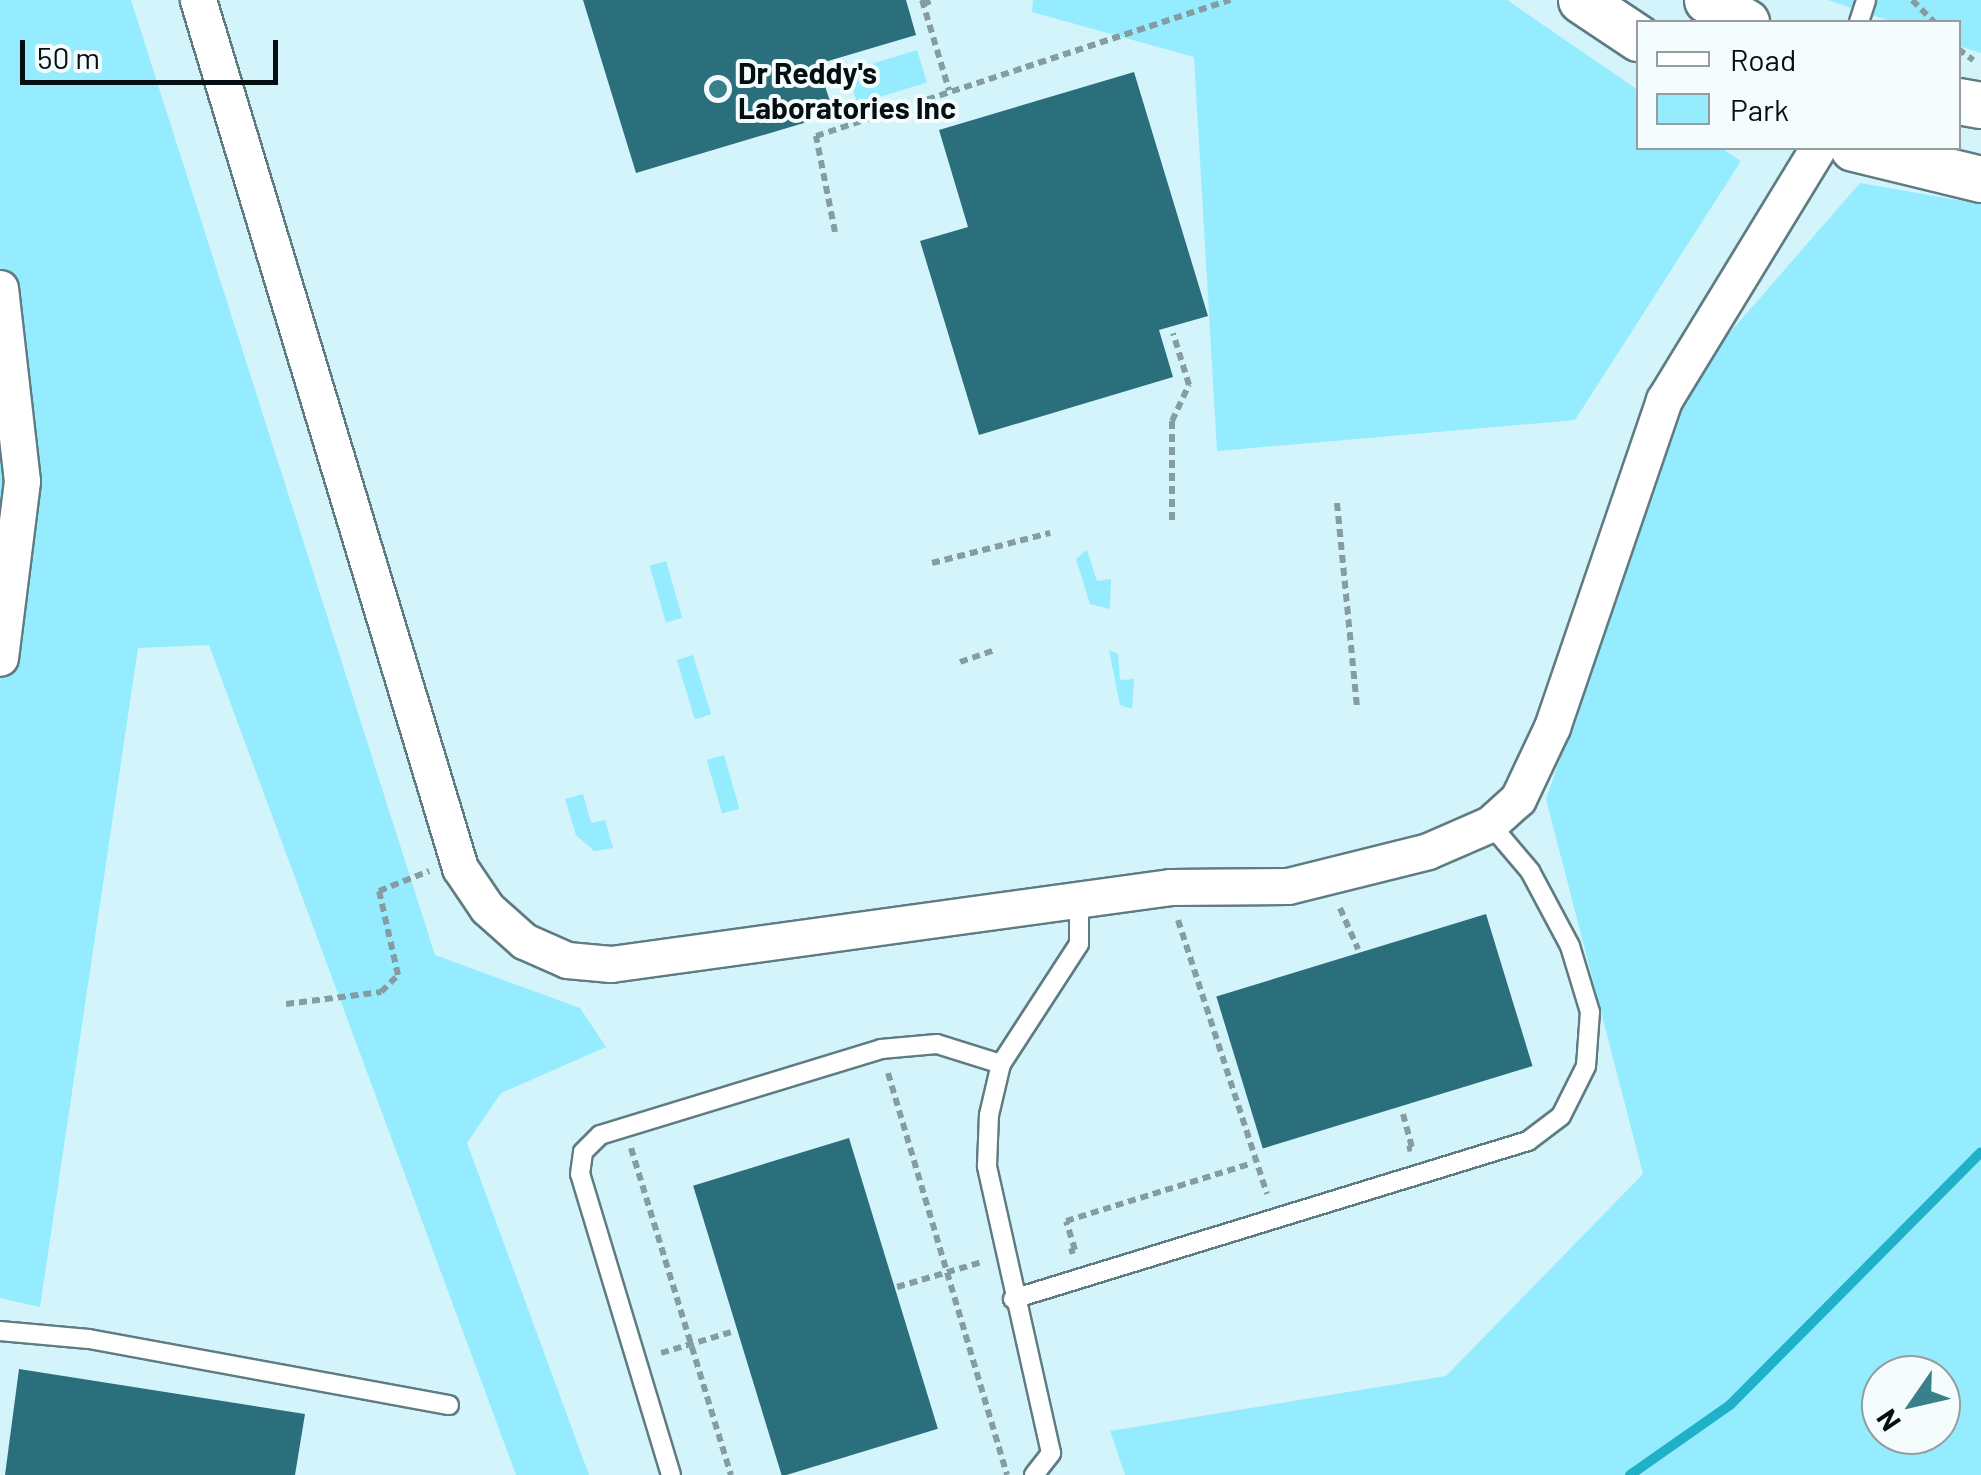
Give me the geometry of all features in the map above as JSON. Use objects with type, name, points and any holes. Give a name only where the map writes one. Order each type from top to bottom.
[{"type":"street","points":[[198,0],[460,868],[486,908],[524,941],[566,960],[612,964],[1170,888],[1288,886],[1428,851],[1490,824],[1518,799],[1552,727],[1664,400],[1817,150]]},
{"type":"street","points":[[1581,0],[1636,37]]},
{"type":"street","points":[[1706,0],[1742,20]]},
{"type":"street","points":[[1861,150],[1981,179]]},
{"type":"street","points":[[0,288],[22,481],[3,606],[0,658]]},
{"type":"lane","points":[[1014,1299],[1528,1142],[1561,1116],[1586,1066],[1590,1012],[1570,946],[1530,871],[1490,824]]},
{"type":"lane","points":[[1034,1475],[1050,1453],[987,1166],[989,1115],[1001,1064],[1079,944],[1079,898]]},
{"type":"lane","points":[[671,1475],[580,1174],[584,1152],[600,1135],[881,1049],[937,1044],[1001,1064]]},
{"type":"lane","points":[[0,1331],[90,1339],[449,1405]]},
{"type":"path","points":[[934,0],[922,2],[949,90]]},
{"type":"path","points":[[834,232],[816,136],[1230,0]]},
{"type":"path","points":[[1912,0],[1932,20]]},
{"type":"path","points":[[1172,520],[1172,422],[1189,385],[1173,333]]},
{"type":"path","points":[[1337,503],[1357,708]]},
{"type":"path","points":[[932,563],[1050,533]]},
{"type":"path","points":[[960,662],[994,650]]},
{"type":"path","points":[[286,1004],[381,992],[398,975],[379,891],[420,872],[460,868]]},
{"type":"path","points":[[1177,914],[1262,1195],[1281,1189]]},
{"type":"path","points":[[881,1049],[1007,1475]]},
{"type":"path","points":[[1393,1154],[1412,1148],[1403,1114]]},
{"type":"path","points":[[624,1127],[731,1475]]},
{"type":"path","points":[[1062,1254],[1075,1250],[1066,1221],[1252,1163]]},
{"type":"path","points":[[897,1287],[984,1262]]},
{"type":"path","points":[[636,1361],[731,1332]]},
{"type":"green space","points":[[0,0],[131,0],[435,955],[580,1008],[606,1047],[501,1093],[467,1143],[589,1475],[516,1475],[209,645],[138,648],[40,1307],[0,1298]]},
{"type":"green space","points":[[1033,0],[1507,0],[1636,89],[1636,150],[1724,150],[1741,161],[1575,420],[1217,451],[1194,57],[1032,12]]},
{"type":"green space","points":[[1828,0],[1981,0],[1981,53],[1961,47],[1961,20],[1886,20]]},
{"type":"green space","points":[[917,50],[927,83],[857,104],[847,71]]},
{"type":"green space","points":[[1860,183],[1981,204],[1981,1475],[1125,1475],[1110,1431],[1446,1376],[1643,1174],[1546,799],[1692,376]]},
{"type":"green space","points":[[1087,550],[1097,581],[1111,579],[1110,609],[1090,604],[1076,559]]},
{"type":"green space","points":[[666,561],[682,618],[666,622],[650,566]]},
{"type":"green space","points":[[1109,650],[1118,654],[1120,680],[1134,679],[1132,709],[1120,705]]},
{"type":"green space","points":[[693,655],[711,714],[695,719],[677,660]]},
{"type":"green space","points":[[724,755],[739,809],[722,814],[707,760]]},
{"type":"green space","points":[[583,794],[591,823],[605,820],[613,848],[594,851],[576,835],[565,799]]},
{"type":"building","name":"Dr Reddy's Laboratories Inc","points":[[583,0],[906,0],[916,35],[818,64],[834,114],[636,173]]},
{"type":"building","points":[[1134,72],[1208,316],[1159,330],[1173,377],[979,435],[920,241],[968,227],[939,130]]},
{"type":"building","points":[[1486,914],[1532,1066],[1263,1149],[1216,996]]},
{"type":"building","points":[[849,1138],[938,1429],[782,1475],[693,1186]]},
{"type":"building","points":[[19,1369],[305,1414],[295,1475],[5,1475]]},
{"type":"waterway","points":[[1630,1475],[1730,1405],[1981,1152]]},
{"type":"place","name":"Dr Reddy's Laboratories Inc","points":[[718,89]]}]
